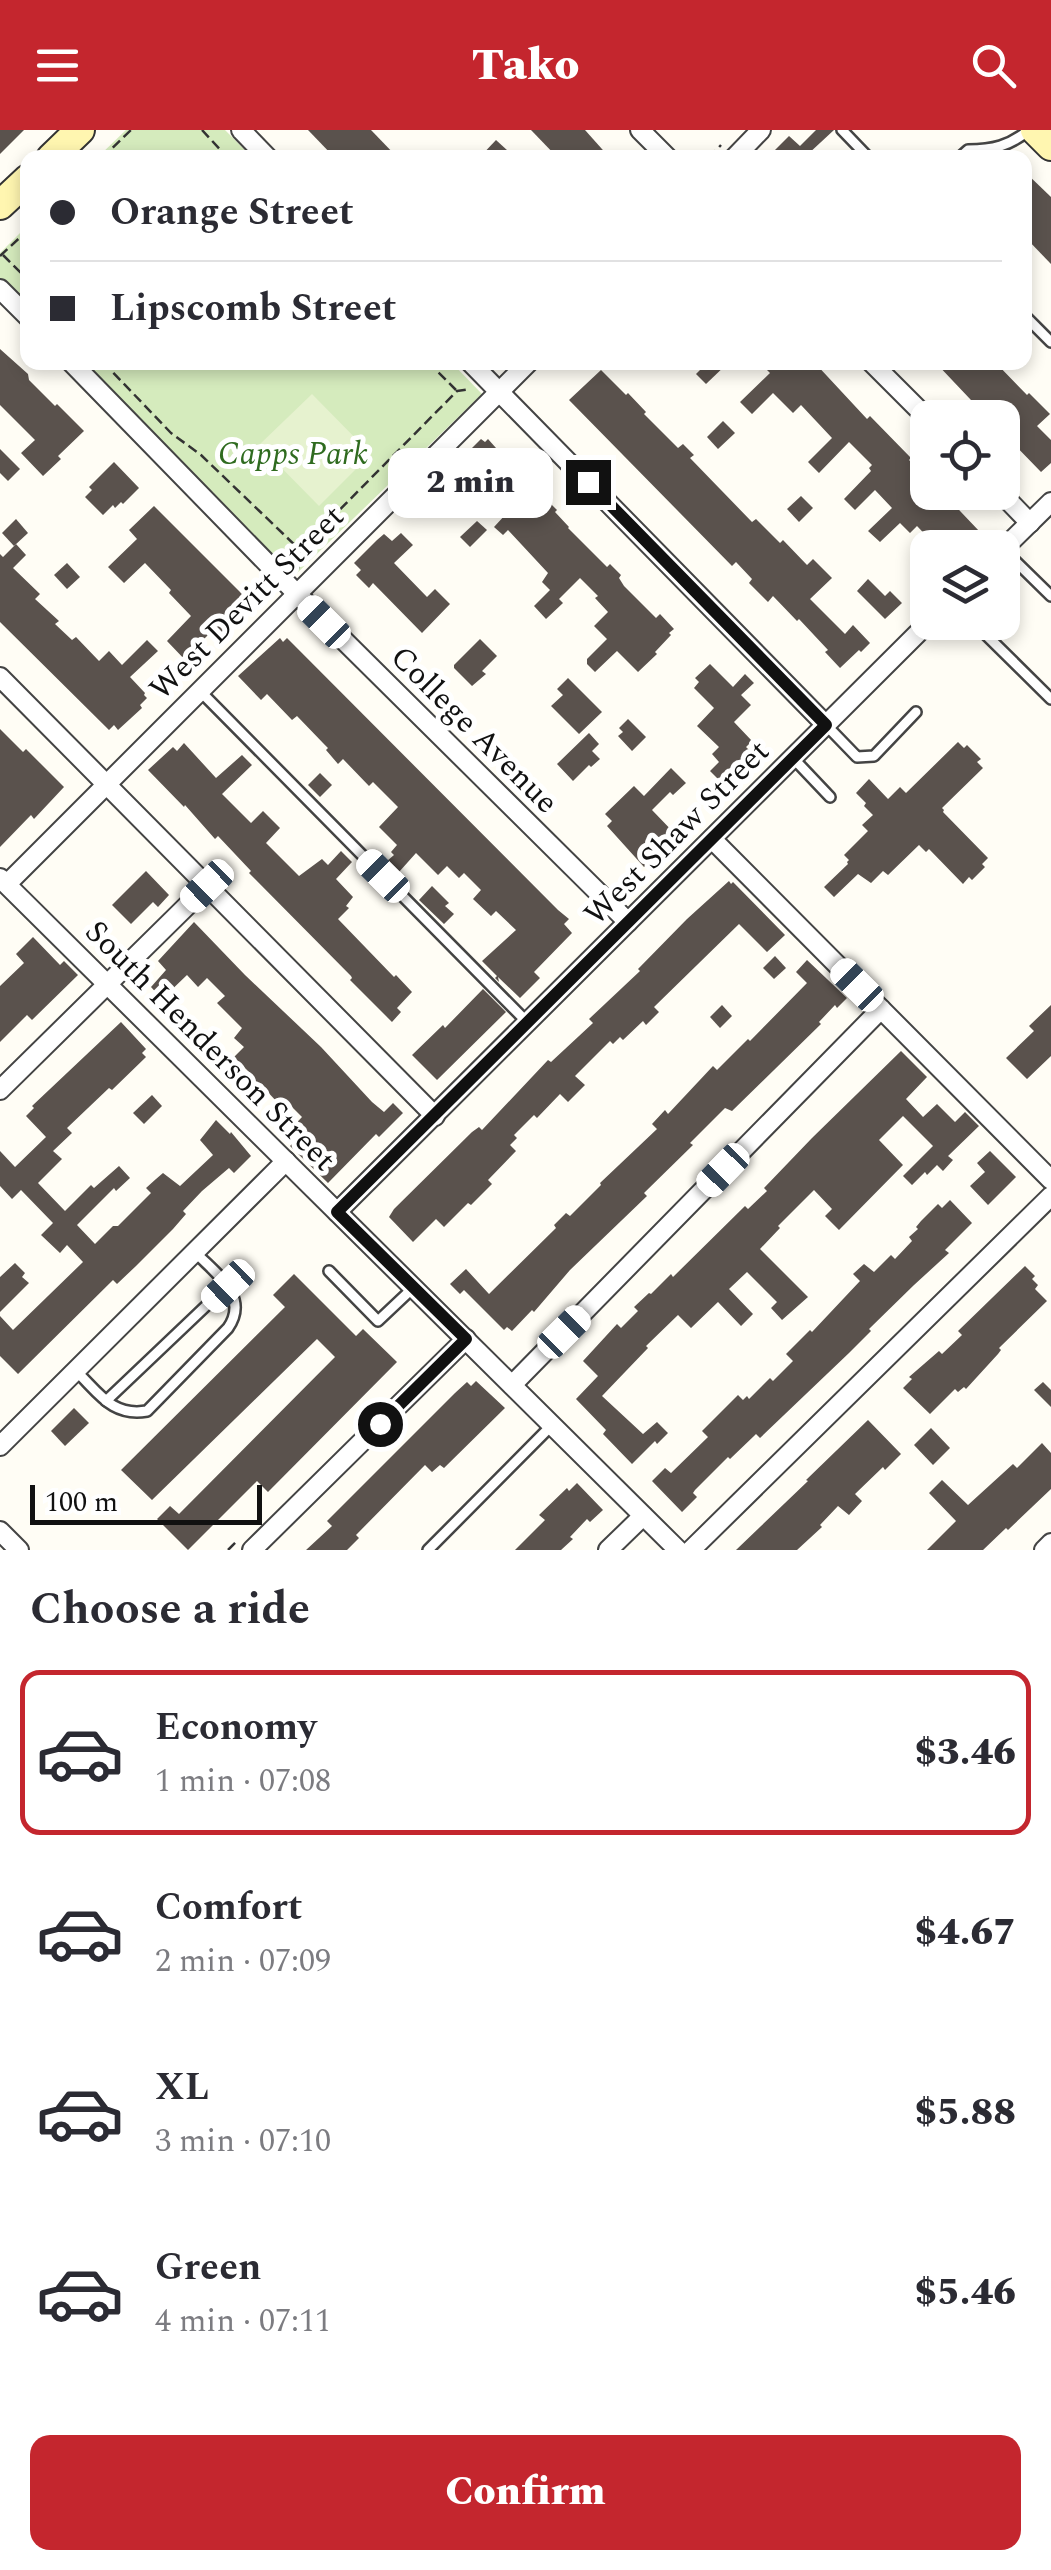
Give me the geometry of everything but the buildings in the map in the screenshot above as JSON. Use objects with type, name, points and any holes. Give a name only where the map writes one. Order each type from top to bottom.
[{"type":"main road","points":[[59,150],[80,130]]},
{"type":"main road","points":[[1032,130],[1051,146]]},
{"type":"main road","points":[[0,205],[20,186]]},
{"type":"street","points":[[241,130],[260,150]]},
{"type":"street","points":[[640,130],[660,150]]},
{"type":"street","points":[[742,150],[761,130]]},
{"type":"street","points":[[0,289],[20,309]]},
{"type":"street","name":"College Avenue","points":[[80,370],[297,594],[628,922]]},
{"type":"street","points":[[478,370],[826,725]]},
{"type":"street","name":"West Devitt Street","points":[[3,881],[107,784],[521,370]]},
{"type":"street","points":[[879,370],[910,401]]},
{"type":"street","points":[[1020,533],[1051,502]]},
{"type":"street","points":[[1017,510],[1030,523]]},
{"type":"street","name":"West Shaw Street","points":[[337,1212],[911,640]]},
{"type":"street","points":[[0,677],[434,1116]]},
{"type":"street","points":[[712,838],[1051,1180]]},
{"type":"street","name":"South Henderson Street","points":[[3,881],[678,1550]]},
{"type":"street","points":[[0,1090],[207,886]]},
{"type":"street","points":[[512,1385],[881,1009]]},
{"type":"street","points":[[0,1446],[286,1162]]},
{"type":"street","points":[[691,1550],[1051,1196]]},
{"type":"street","points":[[252,1550],[466,1339]]},
{"type":"street","points":[[608,1550],[643,1516]]},
{"type":"street","points":[[0,1531],[18,1550]]},
{"type":"street","points":[[1044,1550],[1051,1544]]},
{"type":"lane","points":[[842,130],[861,150]]},
{"type":"lane","points":[[989,150],[1010,144],[1032,130]]},
{"type":"lane","points":[[1032,323],[1051,342]]},
{"type":"lane","points":[[1020,566],[1051,596]]},
{"type":"lane","points":[[991,640],[1051,700]]},
{"type":"lane","points":[[200,690],[528,1023]]},
{"type":"lane","points":[[826,725],[857,758],[864,758],[874,756],[916,712]]},
{"type":"lane","points":[[793,758],[830,796]]},
{"type":"lane","points":[[76,1371],[106,1401],[132,1414],[148,1411],[236,1316],[236,1302],[228,1286],[195,1252]]},
{"type":"lane","points":[[329,1271],[378,1321],[413,1288]]},
{"type":"lane","points":[[106,1401],[228,1286]]},
{"type":"lane","points":[[428,1550],[552,1425]]},
{"type":"path","points":[[110,150],[131,130]]},
{"type":"path","points":[[202,130],[221,150]]},
{"type":"path","points":[[20,237],[1,255],[20,273]]},
{"type":"path","points":[[111,370],[171,433],[201,455],[300,550],[457,391],[470,389]]},
{"type":"path","points":[[436,370],[457,391]]},
{"type":"green space","points":[[126,130],[225,130],[245,150],[105,150]]},
{"type":"green space","points":[[20,233],[20,300],[0,279],[0,253]]},
{"type":"green space","name":"Capps Park","points":[[89,370],[459,370],[482,394],[292,578]]},
{"type":"green space","points":[[312,394],[371,454],[319,506],[259,445]]},
{"type":"route","points":[[380,1424],[466,1339],[337,1212],[826,725],[588,482]]}]
